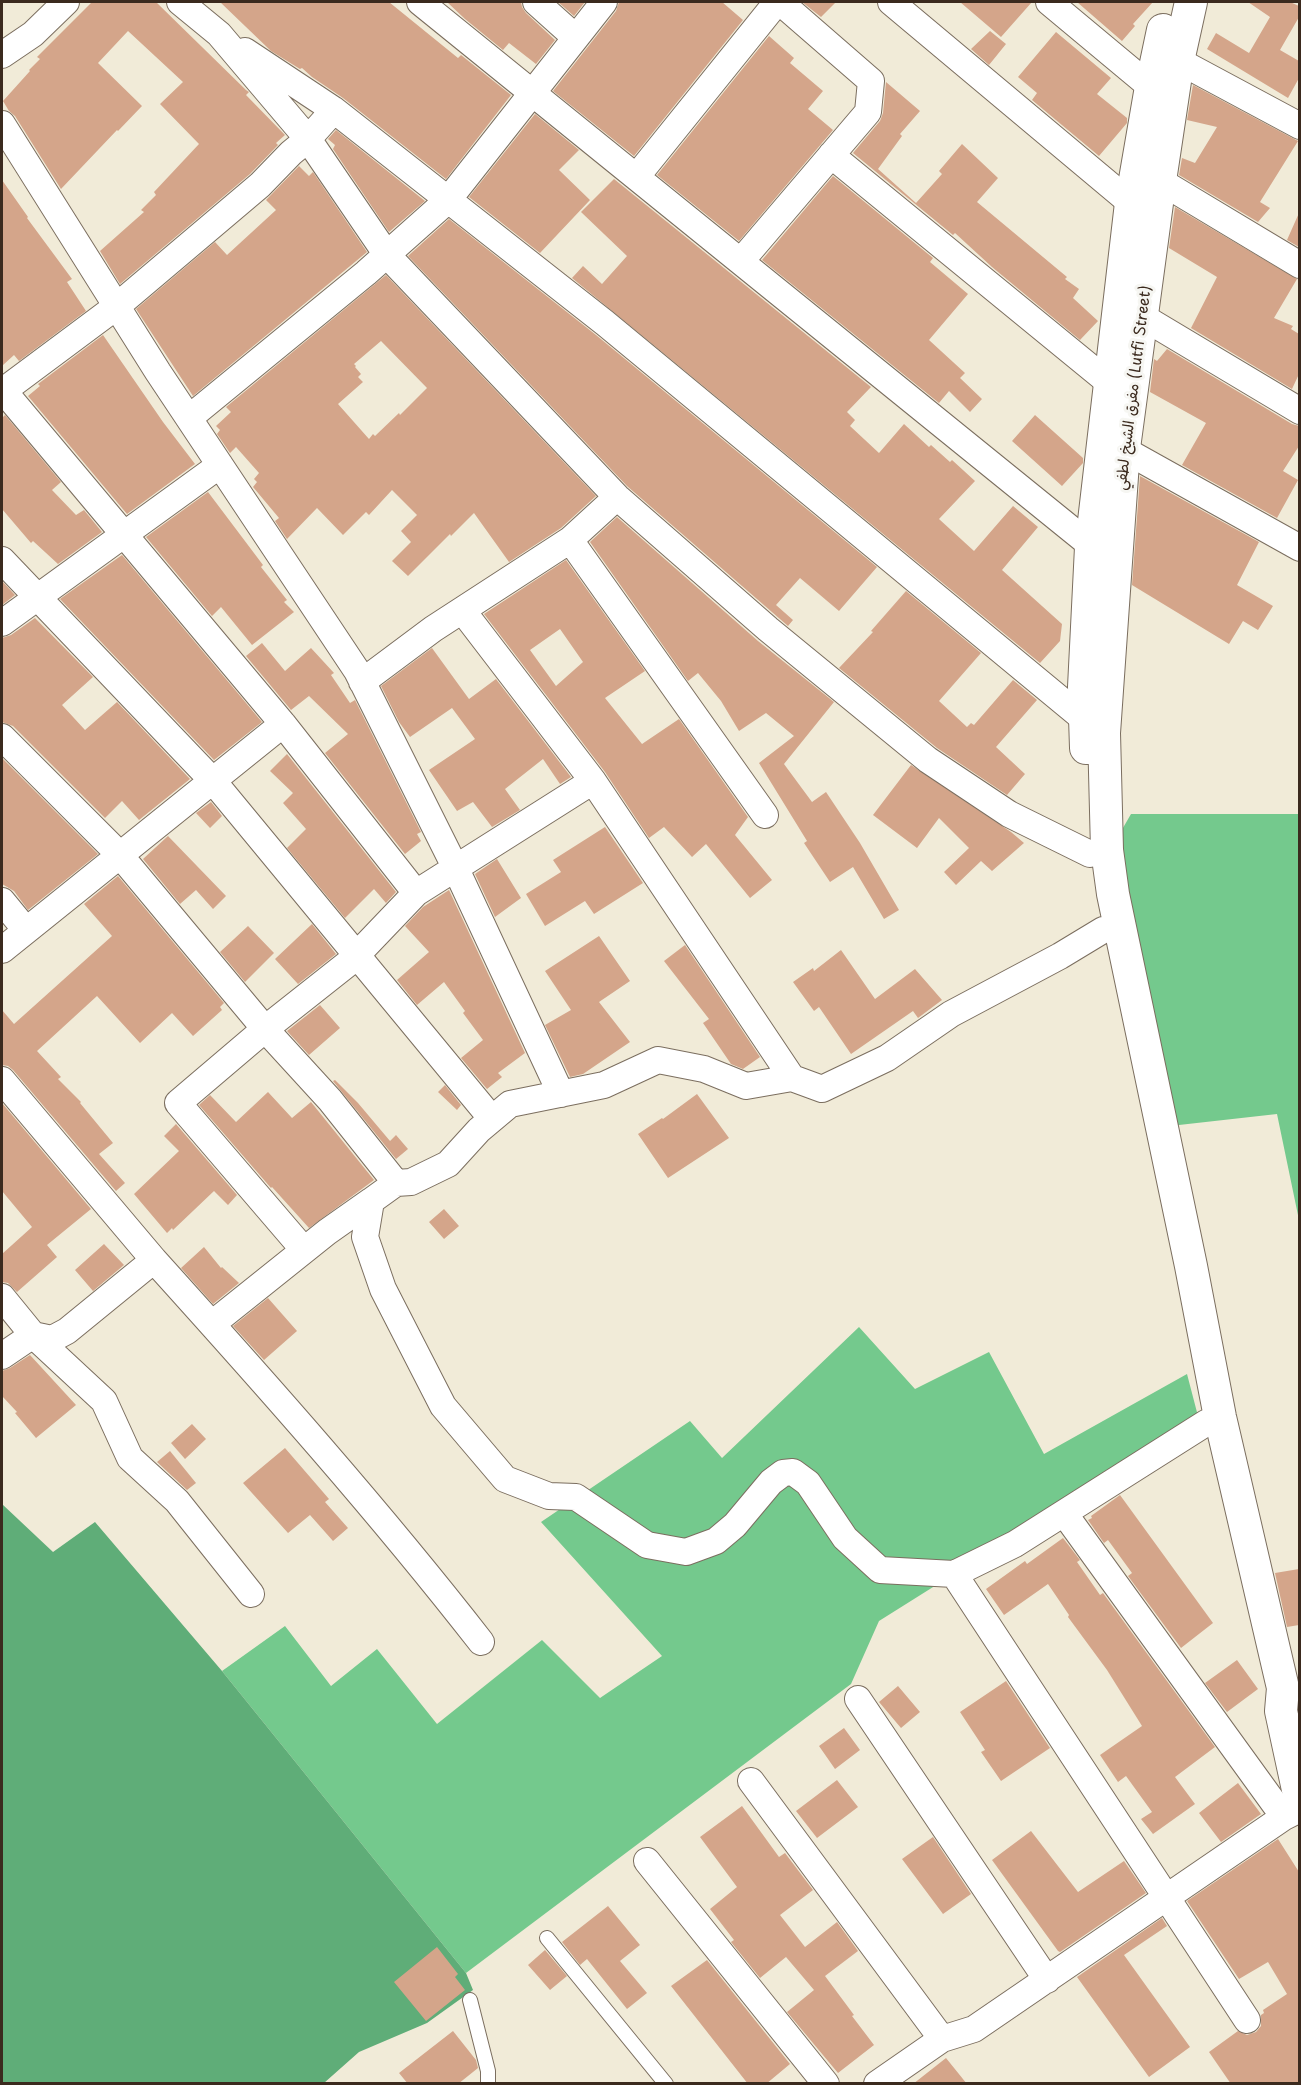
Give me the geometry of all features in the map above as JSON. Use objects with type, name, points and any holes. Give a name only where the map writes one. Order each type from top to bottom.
[{"type":"street","points":[[2,55],[33,34],[66,2]]},
{"type":"street","points":[[180,2],[219,34],[334,110],[605,322],[1084,719]]},
{"type":"street","points":[[420,2],[533,91],[1103,556],[1084,687],[1084,719],[1099,852],[1103,930],[1213,1420],[1283,1688],[1281,1711],[1294,1808]]},
{"type":"street","points":[[536,2],[575,37]]},
{"type":"street","points":[[189,418],[387,255],[448,200],[604,2]]},
{"type":"street","points":[[637,176],[778,2],[872,81],[868,112],[741,261]]},
{"type":"street","points":[[891,2],[1131,204]]},
{"type":"street","points":[[1049,2],[1151,87]]},
{"type":"street","points":[[1169,2],[1169,56],[1151,87],[1131,204],[1131,310],[1299,411]]},
{"type":"street","name":"مفرق الشيخ لطفي (Lutfi Street)","points":[[1099,852],[1104,733],[1103,556],[1114,444],[1131,310],[1160,181],[1169,56],[1191,2]]},
{"type":"street","points":[[219,34],[308,139],[387,255],[617,497],[768,629],[928,760],[1009,814],[1099,852],[1113,894],[1191,1266],[1213,1420]]},
{"type":"street","points":[[1169,56],[1299,126]]},
{"type":"street","points":[[334,110],[308,139],[260,185],[117,306],[2,390],[283,724],[416,893]]},
{"type":"street","points":[[2,124],[158,372],[357,671],[456,869],[561,1094]]},
{"type":"street","points":[[831,155],[1121,392]]},
{"type":"street","points":[[1160,181],[1299,265]]},
{"type":"street","points":[[1114,444],[1299,548]]},
{"type":"street","points":[[2,623],[220,465]]},
{"type":"street","points":[[362,682],[462,610],[570,540],[617,497]]},
{"type":"street","points":[[570,540],[765,815]]},
{"type":"street","points":[[2,560],[213,781],[492,1119]]},
{"type":"street","points":[[462,610],[594,781],[792,1078]]},
{"type":"street","points":[[2,950],[283,724]]},
{"type":"street","points":[[2,737],[119,854],[265,1029],[330,1100],[396,1183]]},
{"type":"street","points":[[304,1250],[178,1103],[356,955],[416,893],[594,781]]},
{"type":"street","points":[[2,901],[26,929]]},
{"type":"street","points":[[212,1324],[304,1250],[396,1183],[411,1182],[448,1164],[479,1130],[510,1104],[604,1085],[658,1060],[704,1069],[746,1086],[792,1078],[822,1089],[887,1058],[951,1014],[1060,956],[1103,930]]},
{"type":"street","points":[[2,1080],[154,1260],[427,1573],[481,1642]]},
{"type":"street","points":[[371,1201],[365,1237],[383,1289],[443,1406],[506,1479],[549,1496],[576,1497],[647,1545],[686,1552],[716,1542],[735,1525],[771,1482],[783,1473],[793,1472],[808,1483],[845,1538],[880,1570],[954,1574],[1015,1544],[1213,1420]]},
{"type":"street","points":[[2,1356],[33,1335],[52,1339],[67,1331],[154,1260]]},
{"type":"street","points":[[2,1298],[33,1335],[104,1401],[130,1458],[177,1501],[251,1594]]},
{"type":"street","points":[[1064,1513],[1294,1808]]},
{"type":"street","points":[[954,1574],[1247,2020]]},
{"type":"street","points":[[858,1699],[1047,1980]]},
{"type":"street","points":[[751,1781],[942,2039]]},
{"type":"street","points":[[877,2084],[942,2039],[975,2029],[1294,1808]]},
{"type":"street","points":[[647,1861],[826,2084]]},
{"type":"lane","points":[[547,1938],[666,2084]]},
{"type":"lane","points":[[470,2000],[488,2071],[488,2084]]},
{"type":"green space","points":[[1131,814],[1299,814],[1299,1220],[1277,1114],[1170,1126],[1116,840]]},
{"type":"green space","points":[[859,1327],[915,1389],[989,1352],[1044,1454],[1187,1374],[1199,1420],[879,1621],[851,1684],[466,1973],[222,1671],[285,1626],[331,1686],[377,1649],[437,1724],[542,1640],[600,1698],[662,1656],[541,1522],[690,1421],[722,1458]]},
{"type":"green space","points":[[2,1504],[53,1552],[95,1522],[222,1671],[466,1973],[473,1990],[427,2023],[359,2052],[324,2083],[2,2083]]},
{"type":"building","points":[[92,2],[156,2],[249,92],[246,95],[285,135],[250,174],[120,284],[100,251],[144,212],[141,210],[156,195],[154,192],[199,144],[160,104],[183,82],[128,31],[98,63],[142,106],[61,189],[3,101],[40,59],[37,57]]},
{"type":"building","points":[[220,2],[389,2],[458,58],[461,55],[511,95],[446,179],[302,68],[300,69],[271,51]]},
{"type":"building","points":[[447,2],[521,2],[526,13],[555,40],[536,64],[509,43],[503,50]]},
{"type":"building","points":[[558,2],[585,2],[574,16]]},
{"type":"building","points":[[619,2],[722,2],[743,20],[634,156],[553,91],[616,11]]},
{"type":"building","points":[[802,2],[836,2],[821,17]]},
{"type":"building","points":[[960,2],[1032,2],[1001,37]]},
{"type":"building","points":[[1077,2],[1153,2],[1133,24],[1135,26],[1122,41]]},
{"type":"building","points":[[1248,2],[1290,2],[1299,6],[1299,17],[1280,50],[1299,61],[1299,78],[1288,98],[1207,49],[1216,33],[1249,53],[1270,17]]},
{"type":"building","points":[[990,31],[1006,44],[989,65],[971,49]]},
{"type":"building","points":[[1056,32],[1111,78],[1097,94],[1127,118],[1127,123],[1099,156],[1032,100],[1037,93],[1018,77]]},
{"type":"building","points":[[769,36],[794,58],[790,63],[823,91],[808,109],[833,130],[739,241],[657,175]]},
{"type":"building","points":[[886,82],[920,111],[900,134],[902,136],[878,169],[916,203],[942,174],[939,171],[962,144],[998,178],[977,202],[1079,289],[1073,298],[1098,321],[1080,340],[955,233],[953,235],[853,153],[880,121]]},
{"type":"building","points":[[1193,85],[1298,141],[1260,202],[1270,208],[1258,222],[1179,175],[1182,158],[1195,163],[1217,127],[1187,120]]},
{"type":"building","points":[[535,114],[579,150],[559,170],[590,200],[540,253],[469,197]]},
{"type":"building","points":[[336,130],[425,201],[389,232],[333,149],[335,145],[328,139]]},
{"type":"building","points":[[299,166],[309,176],[313,172],[367,252],[193,396],[136,309],[215,242],[227,255],[276,210],[266,200]]},
{"type":"building","points":[[833,176],[933,258],[930,262],[968,294],[929,340],[965,373],[960,378],[982,399],[970,412],[949,391],[939,403],[762,260]]},
{"type":"building","points":[[614,179],[871,387],[847,412],[855,420],[850,426],[879,453],[904,424],[929,447],[931,445],[950,462],[952,460],[975,481],[939,519],[974,551],[1013,506],[1038,527],[1002,570],[1062,624],[1060,641],[1040,663],[572,278],[583,266],[602,284],[627,256],[581,212]]},
{"type":"building","points":[[2,180],[72,279],[67,282],[86,311],[19,361],[14,355],[2,366]]},
{"type":"building","points":[[1175,207],[1297,279],[1274,318],[1293,326],[1291,329],[1299,334],[1299,374],[1292,389],[1191,328],[1217,277],[1169,248]]},
{"type":"building","points":[[1299,213],[1299,247],[1287,240]]},
{"type":"building","points":[[449,219],[596,335],[877,567],[839,611],[800,578],[776,605],[793,620],[788,626],[627,486],[408,256]]},
{"type":"building","points":[[386,275],[596,496],[561,528],[509,562],[474,513],[408,576],[392,561],[411,542],[401,531],[417,515],[392,490],[369,515],[366,512],[343,535],[317,508],[287,539],[275,521],[279,518],[253,487],[257,482],[254,479],[259,473],[236,447],[230,453],[217,434],[220,430],[216,426],[231,412],[226,407]],"holes":[[[381,341],[427,388],[400,415],[399,413],[369,439],[338,404],[363,382],[358,377],[361,374],[354,364]]]},
{"type":"building","points":[[103,335],[195,464],[127,514],[28,396],[40,386],[38,384]]},
{"type":"building","points":[[1167,349],[1299,426],[1299,446],[1283,471],[1298,480],[1277,518],[1182,465],[1206,423],[1150,392],[1154,359],[1157,361]]},
{"type":"building","points":[[5,415],[61,482],[52,490],[76,515],[84,510],[102,532],[58,564],[33,541],[31,543],[2,509],[2,418]]},
{"type":"building","points":[[1035,415],[1083,458],[1083,463],[1062,486],[1012,441]]},
{"type":"building","points":[[1140,476],[1259,542],[1237,585],[1273,606],[1258,630],[1243,621],[1229,644],[1132,585]]},
{"type":"building","points":[[208,492],[263,565],[261,567],[287,600],[284,602],[294,612],[252,645],[221,607],[212,616],[146,537]]},
{"type":"building","points":[[617,517],[758,641],[834,702],[784,764],[812,802],[826,792],[860,843],[899,910],[884,919],[853,867],[830,882],[804,843],[807,841],[759,763],[794,736],[766,713],[739,731],[721,701],[698,673],[688,681],[590,542]]},
{"type":"building","points":[[122,555],[262,722],[214,760],[60,599]]},
{"type":"building","points":[[566,560],[645,671],[605,698],[642,744],[679,719],[748,817],[735,835],[772,880],[750,898],[706,844],[692,857],[664,827],[649,838],[605,772],[484,614]],"holes":[[[560,629],[583,662],[556,686],[530,650]]]},
{"type":"building","points":[[2,581],[15,595],[2,605]]},
{"type":"building","points":[[906,591],[981,653],[939,701],[967,727],[971,723],[974,725],[1013,680],[1037,700],[996,747],[1025,774],[1007,795],[937,748],[839,668],[873,632],[871,631]]},
{"type":"building","points":[[35,618],[93,677],[62,705],[85,730],[117,702],[190,779],[139,820],[122,801],[105,818],[13,726],[2,722],[2,638],[11,635]]},
{"type":"building","points":[[262,643],[285,671],[311,648],[334,673],[331,675],[350,703],[355,700],[421,832],[417,834],[421,841],[405,854],[325,753],[348,734],[309,696],[291,710],[246,656]]},
{"type":"building","points":[[432,648],[469,699],[496,679],[571,777],[560,784],[543,759],[505,789],[520,810],[492,827],[473,802],[457,811],[429,770],[475,739],[452,708],[410,737],[399,722],[381,686]]},
{"type":"building","points":[[287,754],[396,892],[386,903],[374,889],[345,918],[287,848],[306,829],[283,803],[293,793],[270,771]]},
{"type":"building","points":[[2,758],[98,854],[28,910],[14,891],[2,884]]},
{"type":"building","points":[[911,765],[1024,843],[992,871],[981,861],[956,885],[944,872],[969,848],[939,818],[917,848],[873,815]]},
{"type":"building","points":[[211,802],[222,816],[210,828],[196,813]]},
{"type":"building","points":[[605,827],[643,883],[594,914],[585,901],[545,926],[526,894],[561,872],[553,860]]},
{"type":"building","points":[[168,836],[226,896],[213,909],[196,890],[180,904],[143,859]]},
{"type":"building","points":[[497,859],[521,898],[495,917],[475,874]]},
{"type":"building","points":[[118,876],[224,1003],[220,1007],[222,1010],[193,1036],[172,1013],[140,1043],[97,996],[37,1051],[61,1077],[58,1079],[81,1102],[113,1143],[99,1154],[125,1183],[116,1191],[13,1070],[2,1065],[2,1010],[14,1024],[112,936],[84,904]]},
{"type":"building","points":[[449,890],[525,1053],[498,1073],[502,1077],[487,1089],[461,1058],[483,1040],[444,982],[417,1005],[397,980],[429,952],[405,926],[423,907]]},
{"type":"building","points":[[312,924],[336,954],[298,984],[275,959]]},
{"type":"building","points":[[248,926],[274,953],[245,982],[220,952]]},
{"type":"building","points":[[599,936],[630,981],[599,1002],[630,1042],[583,1074],[570,1077],[545,1025],[571,1010],[545,971]]},
{"type":"building","points":[[685,945],[760,1057],[743,1069],[731,1064],[703,1023],[709,1019],[664,961]]},
{"type":"building","points":[[841,950],[875,999],[915,969],[942,1000],[918,1018],[913,1011],[851,1054],[819,1007],[814,1011],[793,982],[813,968],[814,971]]},
{"type":"building","points":[[320,1005],[340,1028],[309,1055],[287,1031]]},
{"type":"building","points":[[335,1080],[390,1141],[396,1135],[408,1149],[396,1159],[333,1081]]},
{"type":"building","points":[[445,1085],[461,1105],[457,1110],[438,1092]]},
{"type":"building","points":[[268,1092],[292,1118],[311,1102],[374,1180],[309,1228],[199,1105],[210,1095],[236,1122]]},
{"type":"building","points":[[697,1094],[729,1138],[668,1178],[638,1134]]},
{"type":"building","points":[[2,1103],[91,1209],[47,1245],[57,1257],[17,1292],[8,1283],[2,1282],[2,1254],[32,1227],[2,1191]]},
{"type":"building","points":[[176,1124],[237,1195],[228,1205],[214,1191],[167,1233],[134,1194],[179,1151],[164,1136]]},
{"type":"building","points":[[444,1209],[459,1226],[444,1239],[429,1222]]},
{"type":"building","points":[[104,1244],[124,1265],[93,1291],[75,1270]]},
{"type":"building","points":[[204,1247],[221,1268],[239,1283],[213,1304],[181,1268]]},
{"type":"building","points":[[268,1298],[297,1331],[264,1360],[233,1326]]},
{"type":"building","points":[[30,1355],[76,1405],[36,1438],[2,1396],[2,1371]]},
{"type":"building","points":[[192,1424],[206,1439],[185,1459],[171,1443]]},
{"type":"building","points":[[285,1448],[329,1499],[325,1502],[348,1528],[333,1541],[310,1515],[288,1533],[243,1483]]},
{"type":"building","points":[[170,1451],[196,1483],[187,1490],[157,1462]]},
{"type":"building","points":[[1120,1495],[1213,1623],[1181,1648],[1128,1576],[1132,1573],[1108,1540],[1104,1543],[1088,1520]]},
{"type":"building","points":[[1063,1538],[1080,1560],[1077,1562],[1100,1595],[1103,1593],[1215,1747],[1175,1777],[1195,1804],[1153,1834],[1141,1819],[1152,1812],[1126,1776],[1118,1782],[1100,1755],[1142,1726],[1107,1670],[1068,1617],[1069,1615],[1048,1584],[1004,1615],[986,1589],[1025,1561],[1027,1564]]},
{"type":"building","points":[[1299,1569],[1299,1625],[1287,1627],[1275,1573]]},
{"type":"building","points":[[1237,1660],[1258,1689],[1227,1712],[1205,1683]]},
{"type":"building","points":[[1006,1681],[1050,1748],[1001,1781],[981,1752],[985,1750],[960,1712]]},
{"type":"building","points":[[898,1686],[920,1712],[901,1728],[879,1702]]},
{"type":"building","points":[[844,1728],[860,1750],[835,1769],[819,1746]]},
{"type":"building","points":[[837,1780],[858,1807],[817,1838],[796,1811]]},
{"type":"building","points":[[1238,1783],[1261,1814],[1221,1842],[1199,1813]]},
{"type":"building","points":[[742,1806],[779,1857],[785,1853],[813,1890],[780,1915],[805,1947],[837,1922],[858,1951],[825,1976],[874,2045],[838,2073],[787,2012],[814,1990],[786,1957],[760,1978],[731,1942],[734,1940],[710,1909],[737,1887],[700,1837]]},
{"type":"building","points":[[1031,1831],[1078,1892],[1124,1861],[1146,1893],[1060,1952],[1058,1951],[992,1860]]},
{"type":"building","points":[[933,1837],[971,1894],[943,1914],[902,1859]]},
{"type":"building","points":[[1278,1839],[1299,1872],[1299,2084],[1231,2084],[1209,2052],[1238,2031],[1247,2035],[1256,2032],[1261,2026],[1263,2010],[1287,1994],[1268,1962],[1239,1979],[1187,1901]]},
{"type":"building","points":[[608,1906],[640,1945],[620,1961],[647,1993],[627,2009],[587,1959],[580,1965],[562,1942]]},
{"type":"building","points":[[1162,1918],[1167,1926],[1124,1955],[1190,2047],[1149,2077],[1077,1977]]},
{"type":"building","points":[[437,1947],[458,1974],[455,1977],[465,1990],[426,2021],[394,1982]]},
{"type":"building","points":[[545,1950],[567,1976],[550,1990],[528,1965]]},
{"type":"building","points":[[707,1960],[790,2064],[766,2084],[748,2084],[671,1986]]},
{"type":"building","points":[[453,2031],[476,2060],[478,2068],[458,2084],[408,2084],[399,2073]]},
{"type":"building","points":[[946,2058],[967,2084],[913,2084]]}]
